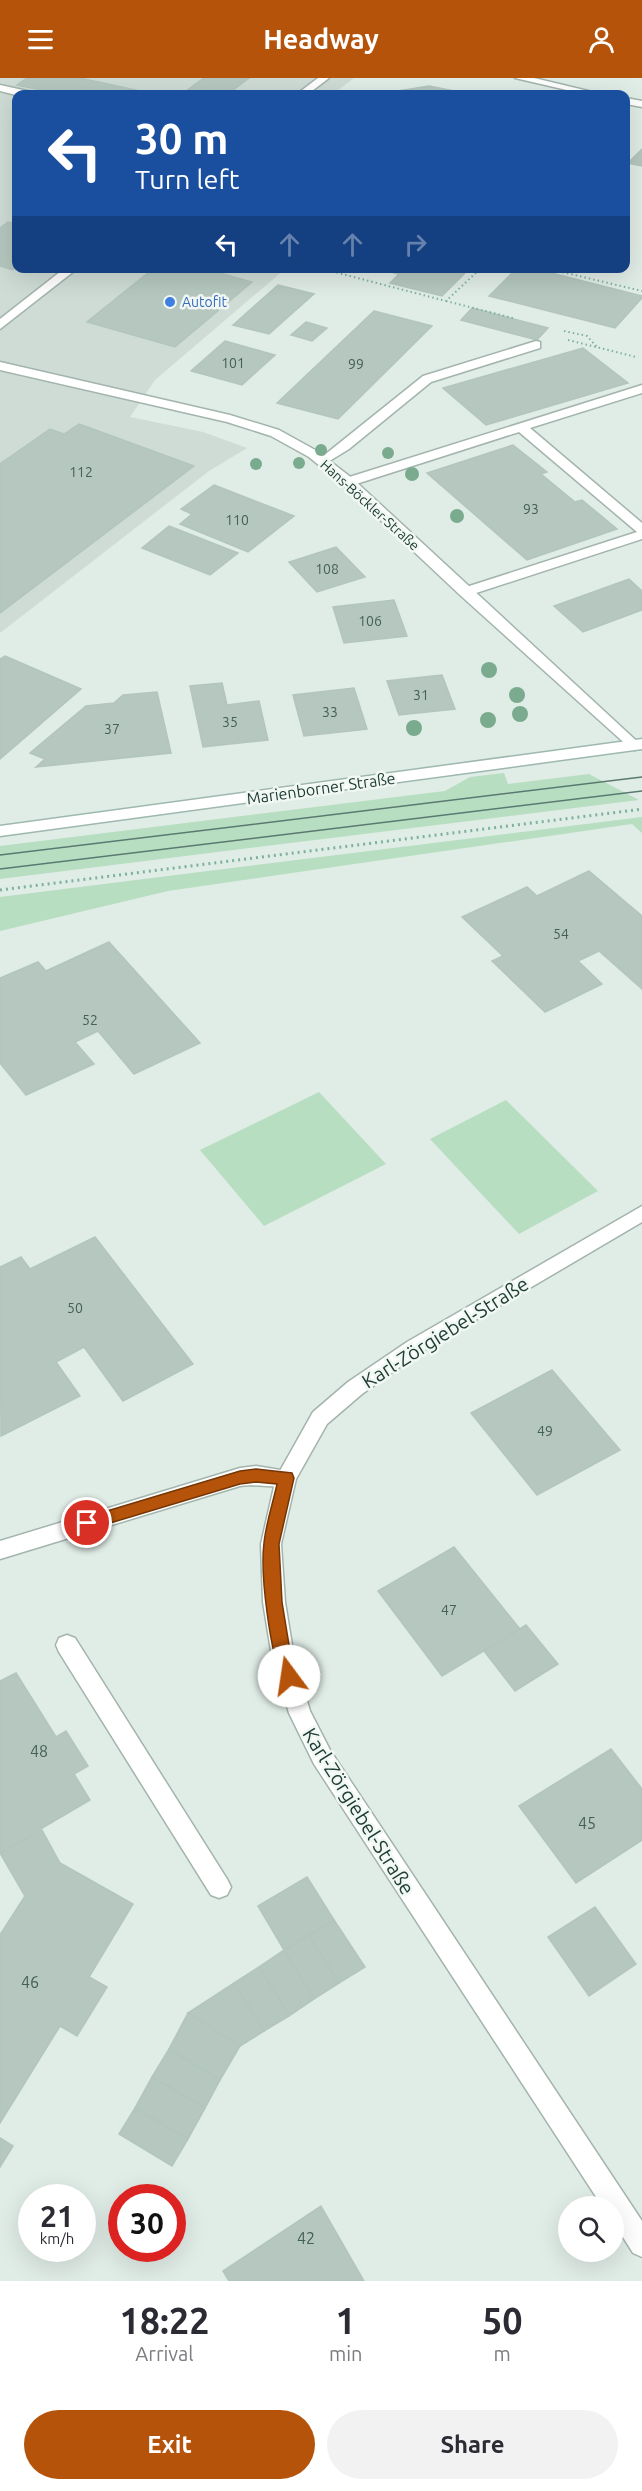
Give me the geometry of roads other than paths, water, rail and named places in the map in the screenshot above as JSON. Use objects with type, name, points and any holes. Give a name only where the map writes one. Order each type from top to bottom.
[{"type":"street","points":[[308,90],[324,78]]},
{"type":"street","points":[[520,78],[577,90]]},
{"type":"street","points":[[0,325],[67,273]]},
{"type":"street","points":[[323,461],[428,379],[536,345]]},
{"type":"street","name":"Hans-Böckler-Straße","points":[[0,366],[230,418],[275,433],[323,461],[465,592],[640,747]]},
{"type":"street","points":[[348,482],[642,388]]},
{"type":"street","points":[[521,427],[642,530]]},
{"type":"street","points":[[465,592],[642,535]]},
{"type":"street","name":"Marienborner Straße","points":[[0,831],[640,747]]},
{"type":"street","name":"Karl-Zörgiebel-Straße","points":[[642,1213],[414,1347],[355,1388],[320,1418],[286,1478],[271,1544],[274,1602],[283,1657],[300,1713],[322,1757],[350,1803],[642,2244]]},
{"type":"street","points":[[0,1550],[240,1477],[256,1475],[286,1478]]},
{"type":"street","points":[[67,1646],[219,1887]]},
{"type":"tram line","points":[[0,855],[642,777]]},
{"type":"tram line","points":[[0,869],[642,791]]},
{"type":"place","name":"Autofit","points":[[170,302]]}]
